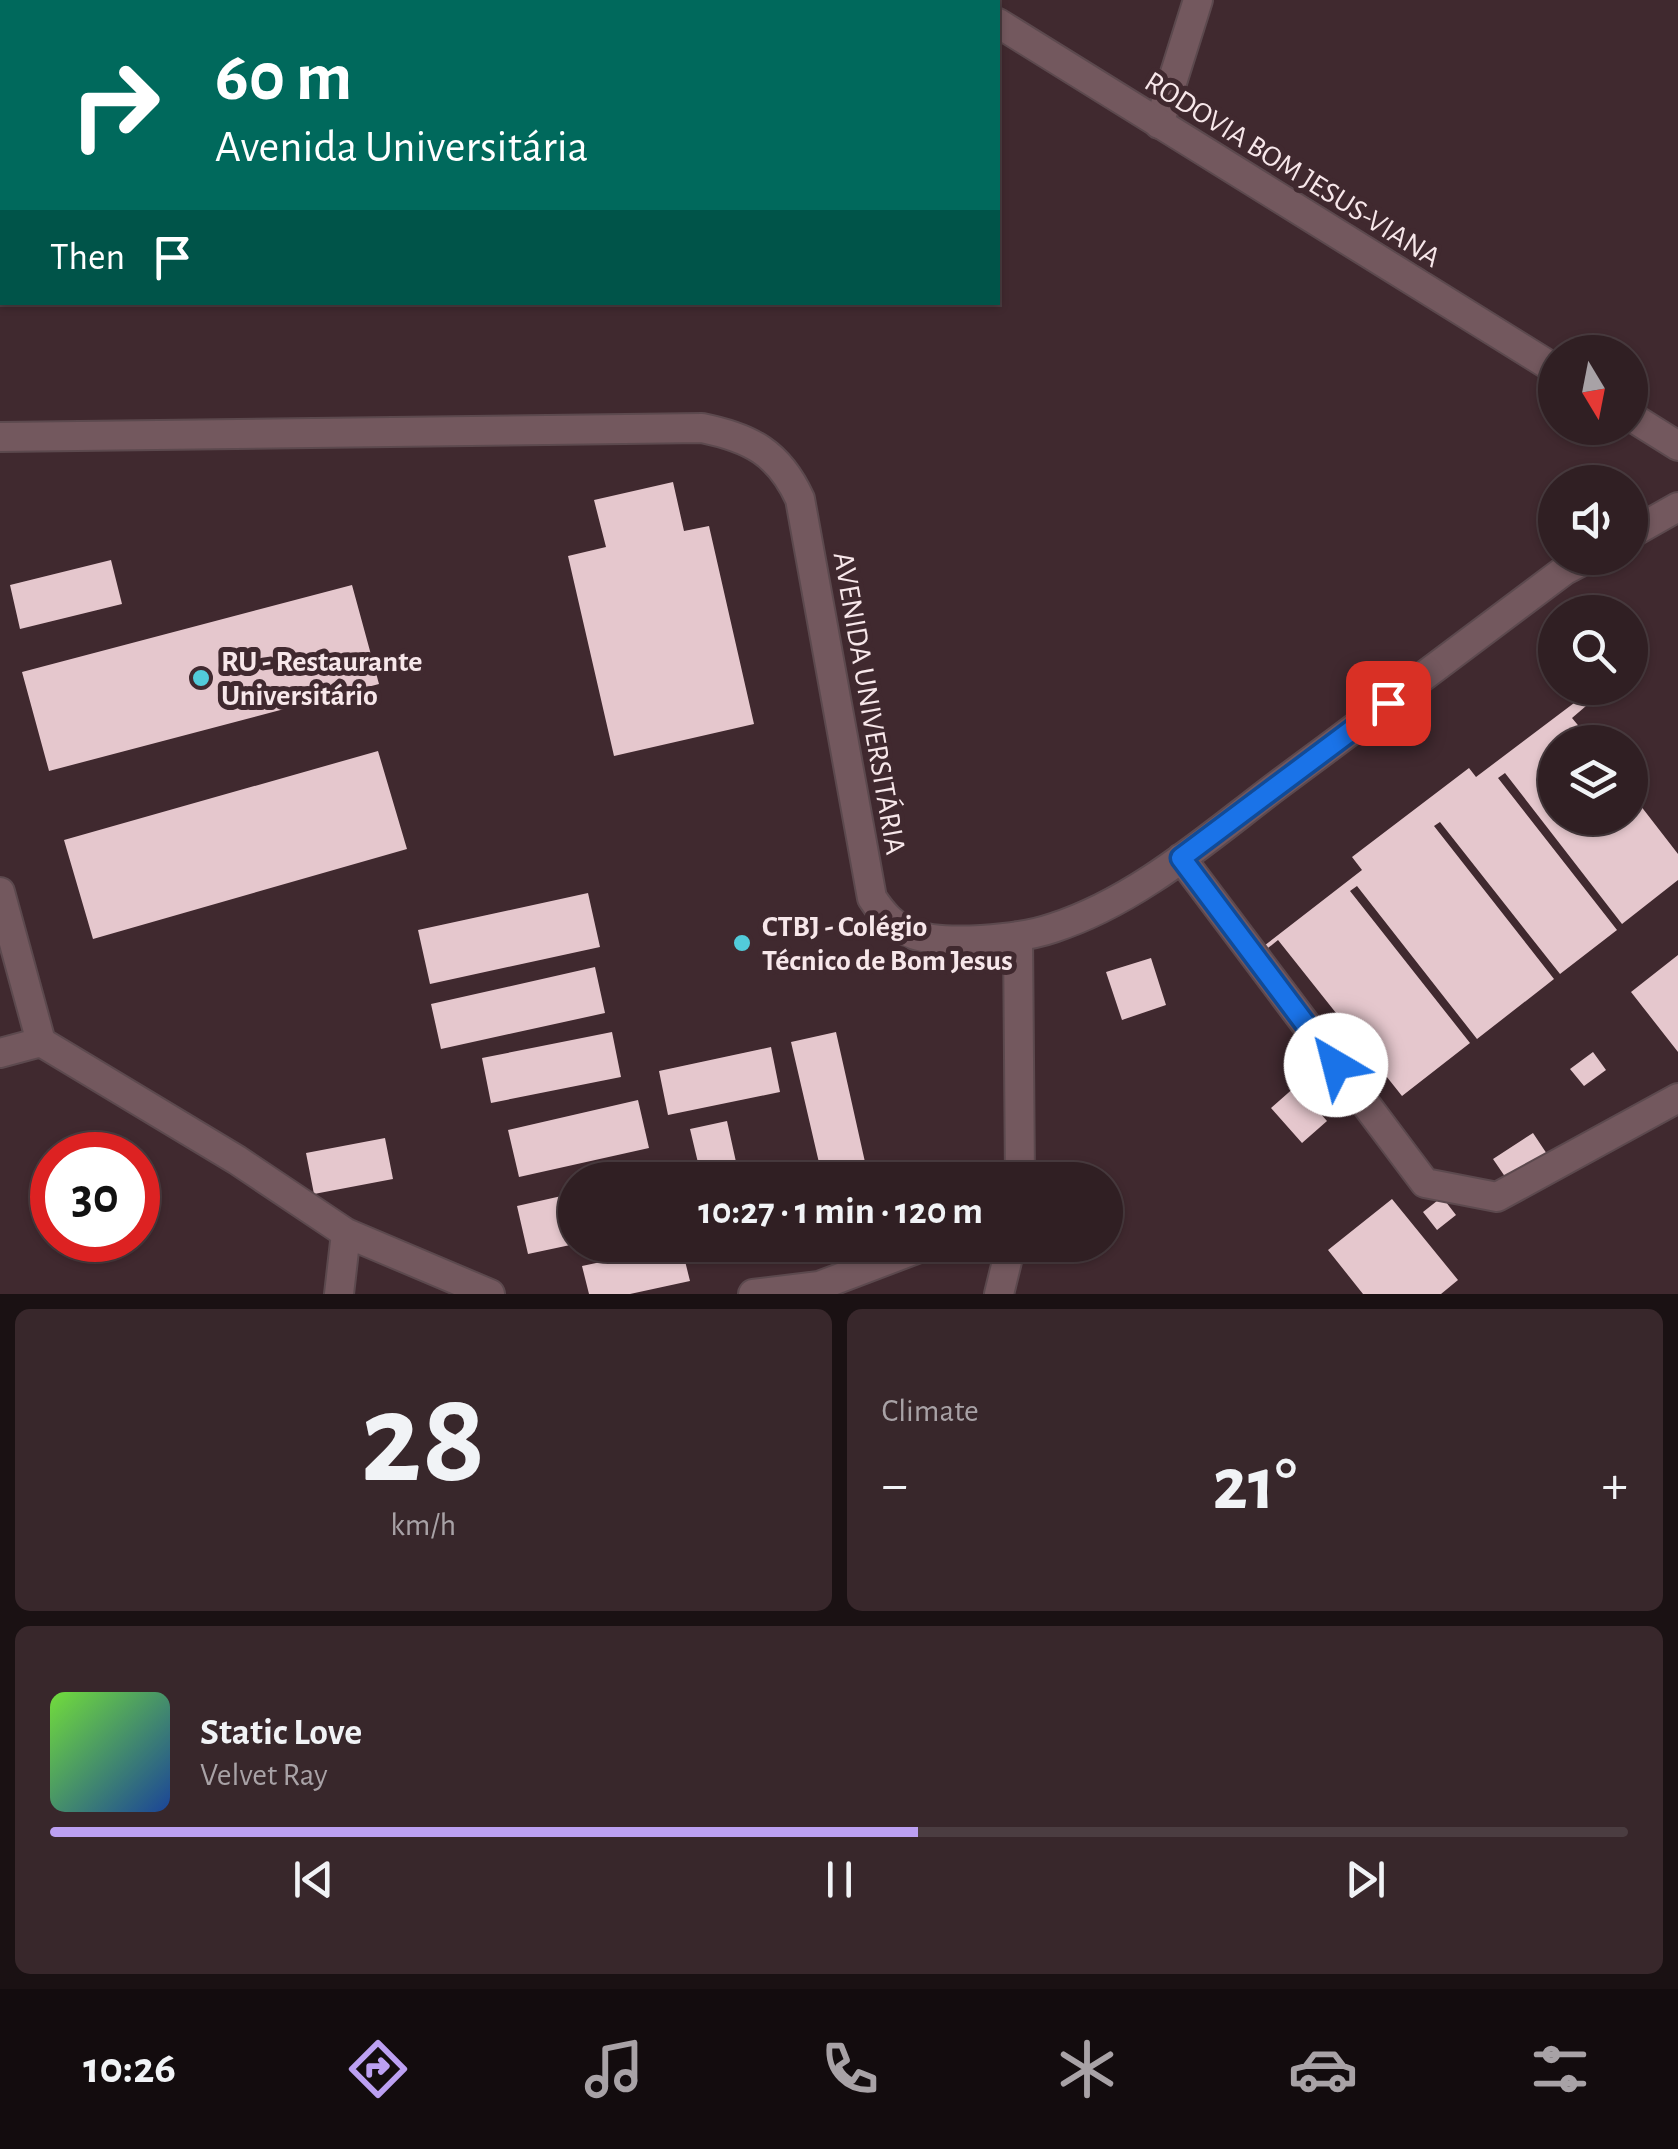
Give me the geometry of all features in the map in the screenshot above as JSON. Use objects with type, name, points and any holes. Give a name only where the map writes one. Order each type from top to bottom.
[{"type":"street","points":[[1159,124],[1198,0]]},
{"type":"street","name":"RODOVIA BOM JESUS-VIANA","points":[[1000,25],[1538,359]]},
{"type":"street","points":[[1648,427],[1678,446]]},
{"type":"street","name":"AVENIDA UNIVERSITÁRIA","points":[[0,437],[702,428],[731,434],[764,452],[788,472],[800,499],[872,898],[884,917],[912,934],[970,940],[1053,928],[1105,906],[1181,858],[1558,575]]},
{"type":"street","points":[[1648,524],[1678,507]]},
{"type":"street","points":[[1181,858],[1425,1183],[1498,1197],[1678,1098]]},
{"type":"street","points":[[0,892],[41,1042],[237,1160],[346,1233],[490,1294]]},
{"type":"street","points":[[1018,936],[1020,1162]]},
{"type":"street","points":[[0,1053],[41,1042]]},
{"type":"street","points":[[340,1294],[346,1233]]},
{"type":"street","points":[[753,1294],[819,1286],[882,1262]]},
{"type":"street","points":[[999,1294],[1007,1262]]},
{"type":"building","points":[[673,482],[684,531],[709,526],[754,724],[614,756],[568,556],[606,547],[594,500]]},
{"type":"building","points":[[111,560],[122,604],[20,629],[10,585]]},
{"type":"building","name":"RU - Restaurante Universitário","points":[[352,585],[379,684],[49,771],[22,672]]},
{"type":"building","points":[[1571,705],[1586,705],[1572,718],[1578,725],[1545,725]]},
{"type":"building","points":[[1538,730],[1538,816],[1505,773],[1498,778],[1538,829],[1538,835],[1543,835],[1617,930],[1560,974],[1440,822],[1434,826],[1554,979],[1477,1039],[1357,886],[1350,891],[1470,1043],[1402,1096],[1278,940],[1263,952],[1260,949],[1362,870],[1352,857],[1469,768],[1476,777]]},
{"type":"building","points":[[378,751],[407,849],[93,939],[64,840]]},
{"type":"building","points":[[1648,815],[1678,854],[1678,880],[1622,924],[1553,835],[1648,835]]},
{"type":"building","points":[[588,893],[600,947],[430,984],[418,930]]},
{"type":"building","points":[[1678,955],[1678,1052],[1631,992]]},
{"type":"building","points":[[1151,958],[1166,1005],[1122,1020],[1106,972]]},
{"type":"building","points":[[595,967],[605,1013],[441,1049],[431,1004]]},
{"type":"building","points":[[612,1032],[621,1077],[491,1103],[482,1058]]},
{"type":"building","points":[[836,1032],[865,1162],[819,1162],[791,1042]]},
{"type":"building","points":[[771,1047],[780,1092],[668,1115],[659,1071]]},
{"type":"building","points":[[1593,1052],[1606,1070],[1584,1086],[1570,1069]]},
{"type":"building","points":[[1296,1086],[1327,1121],[1302,1143],[1271,1108]]},
{"type":"building","points":[[638,1100],[649,1148],[586,1162],[558,1162],[558,1168],[519,1177],[508,1130]]},
{"type":"building","points":[[727,1121],[736,1162],[698,1162],[690,1129]]},
{"type":"building","points":[[1533,1133],[1547,1154],[1508,1181],[1493,1159]]},
{"type":"building","points":[[385,1138],[393,1179],[314,1194],[306,1153]]},
{"type":"building","points":[[558,1197],[558,1248],[528,1254],[517,1206]]},
{"type":"building","points":[[1442,1197],[1456,1215],[1437,1230],[1423,1212]]},
{"type":"building","points":[[1392,1199],[1458,1280],[1441,1294],[1363,1294],[1328,1250]]},
{"type":"building","points":[[601,1262],[685,1262],[690,1281],[630,1294],[589,1294],[582,1266]]},
{"type":"place","name":"RU - Restaurante Universitário","points":[[201,678]]},
{"type":"place","name":"CTBJ - Colégio Técnico de Bom Jesus","points":[[742,943]]},
{"type":"route","points":[[1336,1065],[1181,858],[1388,703]]}]
